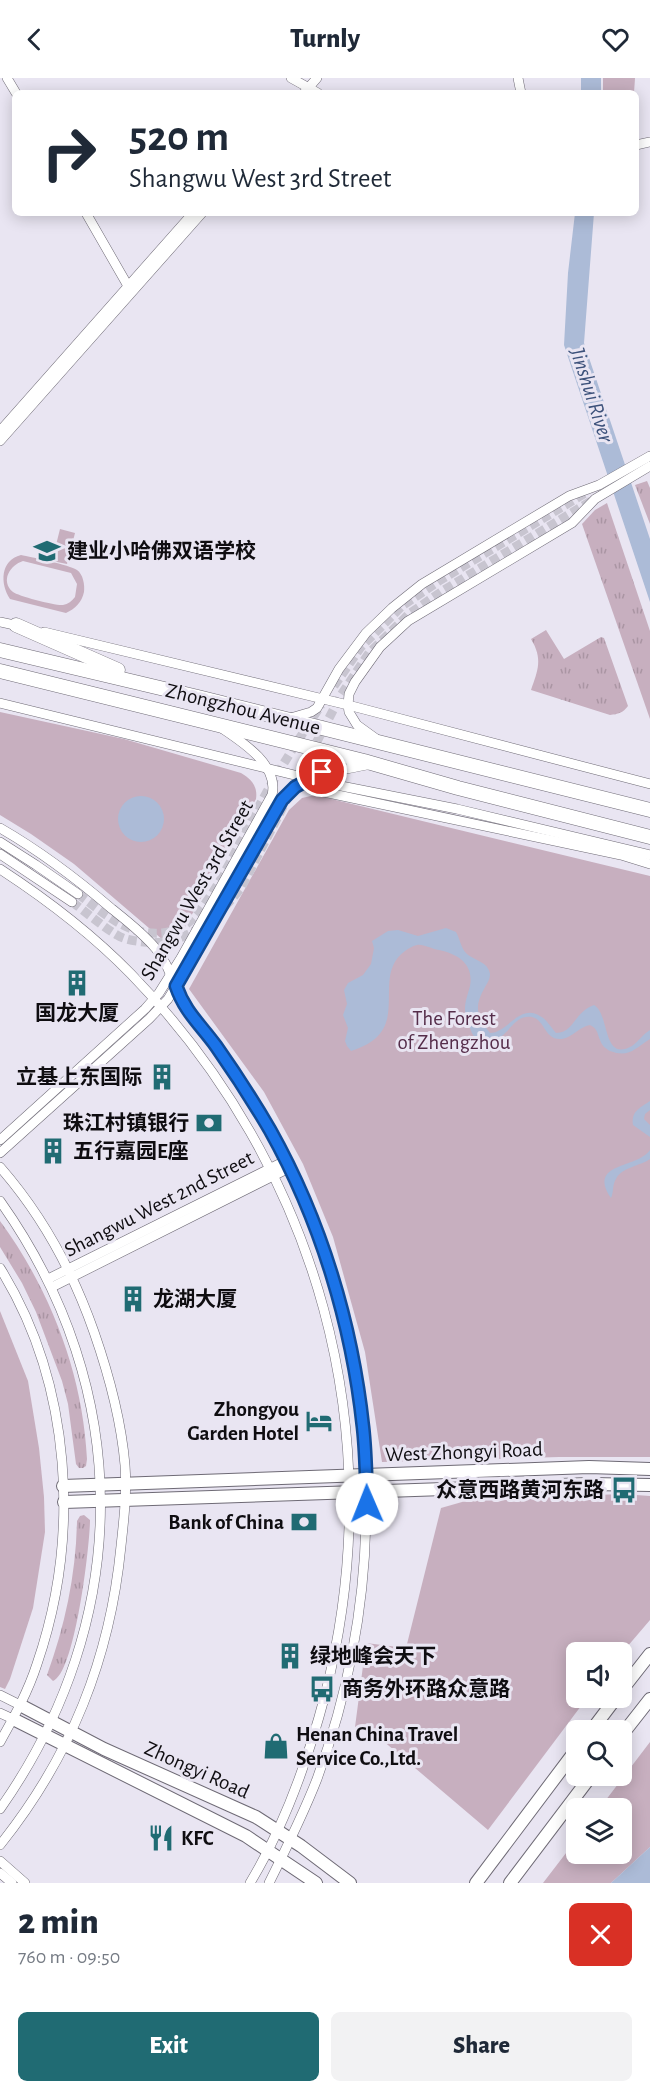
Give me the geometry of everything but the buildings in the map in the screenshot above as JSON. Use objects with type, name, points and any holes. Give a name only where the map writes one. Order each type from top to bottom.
[{"type":"highway","points":[[16,625],[94,661],[170,690]]},
{"type":"highway","name":"Zhongzhou Avenue","points":[[0,650],[650,810]]},
{"type":"highway","name":"Zhongzhou Avenue","points":[[0,671],[374,764],[650,837]]},
{"type":"main road","name":"West Zhongyi Road","points":[[63,1486],[589,1467],[650,1469]]},
{"type":"main road","name":"West Zhongyi Road","points":[[64,1502],[590,1484],[650,1485]]},
{"type":"main road","points":[[632,1678],[650,1654]]},
{"type":"main road","points":[[632,1722],[650,1699]]},
{"type":"main road","name":"Zhongyi Road","points":[[20,1705],[104,1749],[256,1818],[327,1863],[350,1883]]},
{"type":"main road","points":[[599,1720],[608,1708]]},
{"type":"main road","name":"Zhongyi Road","points":[[13,1719],[246,1836],[282,1858],[316,1883]]},
{"type":"main road","points":[[476,1883],[566,1763]]},
{"type":"main road","points":[[510,1883],[583,1786]]},
{"type":"street","points":[[291,78],[306,90],[317,78]]},
{"type":"street","points":[[88,216],[128,286]]},
{"type":"street","points":[[0,431],[190,216]]},
{"type":"street","points":[[0,441],[199,216]]},
{"type":"street","points":[[285,719],[311,712],[317,708],[339,669],[366,633],[422,584],[569,496],[599,484],[650,456]]},
{"type":"street","points":[[384,744],[357,725],[349,712],[348,705],[355,682],[380,647],[408,621],[572,523],[595,499],[650,466]]},
{"type":"street","points":[[0,622],[348,705],[650,784]]},
{"type":"street","points":[[0,703],[309,778],[457,809],[650,855]]},
{"type":"street","points":[[217,724],[248,747],[267,768]]},
{"type":"street","name":"Shangwu West 3rd Street","points":[[0,1152],[160,1007],[176,986],[282,800],[295,787],[322,772],[374,764]]},
{"type":"street","name":"Shangwu West 3rd Street","points":[[0,1140],[153,999],[171,973],[272,795],[275,784],[267,768]]},
{"type":"street","points":[[309,778],[313,787],[319,791],[621,855],[650,864]]},
{"type":"street","points":[[0,828],[38,852],[118,913],[156,949],[171,973],[182,1003],[228,1064],[270,1131],[313,1221],[343,1314],[355,1370],[363,1426],[366,1491],[361,1607],[349,1668],[326,1751],[308,1803],[269,1883]]},
{"type":"street","points":[[0,842],[36,865],[75,898],[0,854]]},
{"type":"street","points":[[0,869],[88,934],[132,974],[200,1053],[256,1140],[272,1172],[301,1238],[327,1318],[346,1429],[350,1492],[344,1605],[333,1664],[310,1746],[278,1830],[250,1883]]},
{"type":"street","name":"Shangwu West 2nd Street","points":[[50,1283],[287,1165]]},
{"type":"street","points":[[0,1167],[33,1210],[69,1273],[90,1320],[114,1397],[122,1438],[125,1483],[118,1577],[109,1624],[93,1681],[65,1745],[29,1806],[0,1845]]},
{"type":"street","points":[[0,1201],[34,1253],[50,1283],[69,1328],[85,1379],[95,1426],[100,1484],[98,1556],[88,1620],[72,1674],[52,1722],[27,1769],[0,1809]]},
{"type":"street","points":[[0,1268],[26,1318],[44,1368],[59,1431],[64,1502],[62,1553],[52,1612],[38,1663],[20,1705],[0,1742]]},
{"type":"street","points":[[0,1695],[20,1705]]},
{"type":"street","points":[[0,1713],[13,1719]]},
{"type":"street","points":[[0,1861],[25,1883]]},
{"type":"street","points":[[0,1873],[12,1883]]},
{"type":"green space","points":[[603,78],[635,78],[634,90],[603,90]]},
{"type":"green space","points":[[647,481],[650,488],[650,524],[635,485]]},
{"type":"green space","points":[[607,503],[650,631],[650,719],[582,524],[595,510]]},
{"type":"green space","points":[[60,529],[75,533],[67,564],[52,561]]},
{"type":"green space","points":[[21,555],[77,570],[84,586],[80,602],[66,613],[10,599],[5,586],[4,573],[9,562]],"holes":[[[23,561],[71,573],[77,584],[75,597],[63,605],[16,594],[7,583],[8,574],[14,566]]]},
{"type":"green space","points":[[546,630],[564,659],[601,637],[604,638],[628,706],[620,713],[610,715],[531,690],[538,659],[531,639]]},
{"type":"green space","points":[[0,712],[124,739],[241,773],[253,783],[256,799],[175,945],[170,946],[74,864],[0,815]]},
{"type":"green space","name":"The Forest of Zhengzhou","points":[[315,795],[650,876],[650,1457],[382,1462],[365,1352],[333,1237],[303,1164],[264,1092],[189,989],[289,810],[302,798]]},
{"type":"green space","points":[[0,1221],[34,1275],[61,1334],[79,1396],[87,1459],[86,1466],[83,1468],[79,1468],[76,1464],[68,1404],[62,1381],[36,1312],[22,1283],[0,1247]]},
{"type":"green space","points":[[0,1311],[28,1381],[39,1448],[45,1532],[33,1608],[5,1689],[0,1687]]},
{"type":"green space","points":[[622,1494],[650,1496],[650,1620],[631,1642],[566,1642],[566,1708],[580,1708],[570,1720],[566,1720],[566,1726],[488,1830],[375,1734],[355,1727],[366,1643],[406,1648],[441,1508],[469,1500]]},
{"type":"green space","points":[[84,1515],[90,1520],[80,1607],[68,1656],[61,1673],[53,1681],[47,1675],[68,1600],[77,1521],[80,1516]]},
{"type":"green space","points":[[650,1742],[650,1847],[632,1864],[632,1798],[607,1798],[617,1786],[632,1786],[632,1766]]},
{"type":"green space","points":[[566,1853],[566,1864],[632,1864],[611,1883],[543,1883]]},
{"type":"water","points":[[581,78],[601,78],[601,90],[581,90]]},
{"type":"water","name":"Jinshui River","points":[[575,216],[594,216],[584,343],[650,539],[650,602],[564,345],[568,273]]},
{"type":"water","points":[[141,796],[157,803],[164,819],[157,835],[141,842],[125,835],[118,819],[125,803]]},
{"type":"water","points":[[446,928],[456,932],[466,953],[487,966],[489,970],[490,977],[481,994],[478,1011],[490,1033],[502,1029],[526,1013],[540,1016],[556,1033],[562,1032],[571,1026],[582,1012],[594,1005],[599,1010],[611,1043],[616,1048],[632,1046],[650,1030],[650,1039],[627,1053],[617,1053],[604,1047],[596,1030],[590,1025],[566,1038],[556,1039],[537,1019],[526,1017],[516,1022],[498,1039],[480,1040],[472,1033],[465,1009],[471,978],[467,966],[452,954],[420,945],[405,951],[395,962],[390,975],[387,1018],[382,1031],[371,1042],[351,1051],[345,1041],[348,1028],[343,1015],[347,1004],[344,990],[348,983],[363,975],[371,964],[374,948],[372,941],[388,931],[398,930],[418,936]]},
{"type":"water","points":[[650,1101],[650,1110],[645,1114],[644,1119],[650,1125],[650,1137],[633,1125],[633,1116],[637,1110]]},
{"type":"water","points":[[650,1150],[650,1159],[619,1175],[611,1198],[605,1186],[605,1178],[609,1172],[644,1156]]},
{"type":"water","points":[[650,1847],[650,1883],[611,1883],[632,1864]]},
{"type":"tunnel","points":[[334,686],[361,647],[402,606],[439,581],[587,492]]},
{"type":"tunnel","points":[[72,902],[117,935],[144,942],[174,940],[211,920],[241,888],[341,695],[369,653],[409,614],[444,590],[591,501]]},
{"type":"tunnel","points":[[78,894],[117,922],[138,931],[166,932],[188,923],[219,883],[272,783],[321,705]]},
{"type":"place","name":"建业小哈佛双语学校","points":[[47,551]]},
{"type":"place","name":"国龙大厦","points":[[77,983]]},
{"type":"place","name":"立基上东国际","points":[[162,1077]]},
{"type":"place","name":"珠江村镇银行","points":[[209,1123]]},
{"type":"place","name":"五行嘉园E座","points":[[53,1151]]},
{"type":"place","name":"龙湖大厦","points":[[133,1299]]},
{"type":"place","name":"Zhongyou Garden Hotel","points":[[319,1421]]},
{"type":"place","name":"众意西路黄河东路","points":[[624,1490]]},
{"type":"place","name":"Bank of China","points":[[304,1522]]},
{"type":"place","name":"绿地峰会天下","points":[[290,1656]]},
{"type":"place","name":"商务外环路众意路","points":[[322,1689]]},
{"type":"place","name":"Henan China Travel Service Co.,Ltd.","points":[[276,1746]]},
{"type":"place","name":"KFC","points":[[161,1838]]},
{"type":"route","points":[[322,772],[295,787],[282,800],[176,986],[182,1003],[228,1064],[270,1131],[313,1221],[337,1292],[355,1370],[363,1426],[367,1504]]}]
